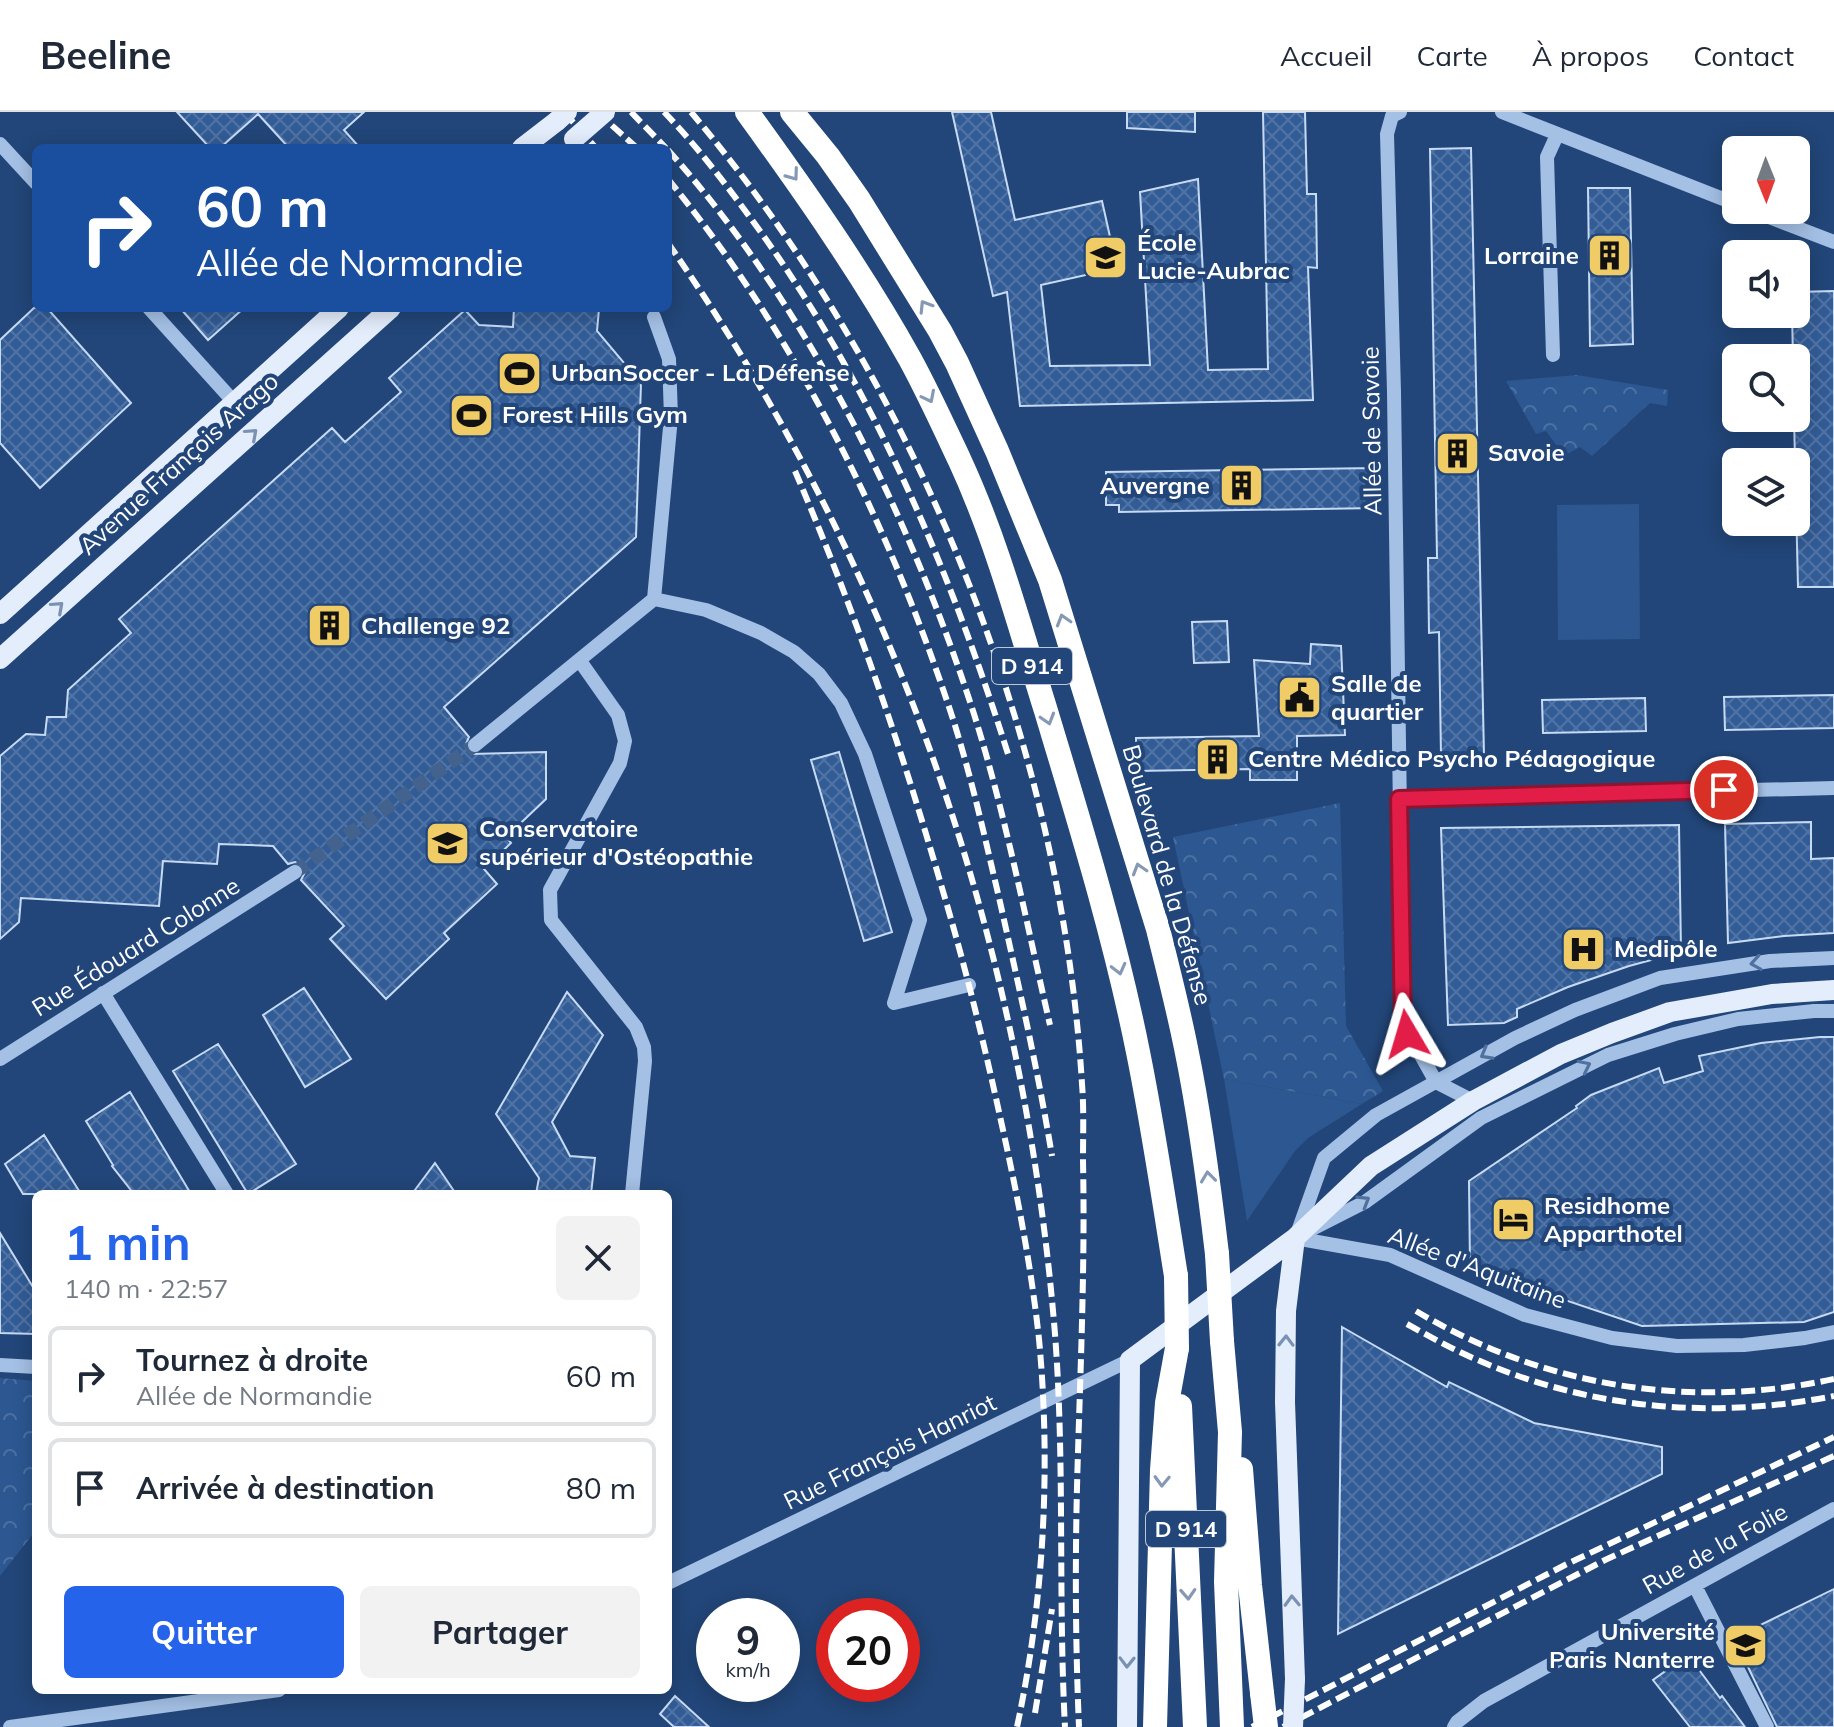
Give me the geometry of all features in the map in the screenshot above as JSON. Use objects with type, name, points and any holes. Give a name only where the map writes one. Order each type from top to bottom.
[{"type":"highway","name":"D 914","points":[[747,112],[856,269],[910,360],[962,465],[1002,572],[1097,883],[1138,1051],[1176,1276],[1194,1718]]},
{"type":"highway","name":"Boulevard de la Défense","points":[[792,112],[859,200],[940,331],[997,451],[1050,580],[1158,929],[1187,1050],[1206,1162],[1217,1254],[1230,1432],[1226,1582],[1232,1727]]},
{"type":"highway","points":[[1155,1721],[1163,1457],[1167,1403],[1177,1348]]},
{"type":"highway","points":[[1230,1432],[1243,1475],[1250,1585],[1266,1727]]},
{"type":"main road","points":[[569,143],[605,112]]},
{"type":"main road","points":[[527,144],[562,116]]},
{"type":"main road","name":"Avenue François Arago","points":[[0,614],[335,312]]},
{"type":"main road","name":"Avenue François Arago","points":[[0,659],[387,312]]},
{"type":"main road","points":[[1126,1723],[1130,1360],[1295,1238],[1371,1166],[1473,1101],[1561,1054],[1670,1012],[1772,994],[1834,990]]},
{"type":"main road","points":[[1293,1727],[1295,1679],[1285,1402],[1286,1311],[1295,1238]]},
{"type":"street","points":[[1502,112],[1722,199]]},
{"type":"street","name":"Allée de Savoie","points":[[1396,114],[1387,134],[1403,1023],[1436,1082]]},
{"type":"street","points":[[1553,355],[1547,157],[1557,135]]},
{"type":"street","points":[[0,144],[32,179]]},
{"type":"street","points":[[1787,224],[1834,242]]},
{"type":"street","points":[[153,312],[234,402]]},
{"type":"street","points":[[475,745],[654,599],[671,417],[669,359],[654,317]]},
{"type":"street","points":[[654,599],[706,610],[739,622],[794,652],[819,674],[841,703],[865,754],[920,920],[894,1003],[969,985]]},
{"type":"street","points":[[580,661],[618,715],[625,741],[620,763],[550,890],[551,920],[636,1027],[644,1047],[632,1190]]},
{"type":"street","points":[[1399,799],[1834,788]]},
{"type":"street","name":"Rue Édouard Colonne","points":[[0,1059],[295,872]]},
{"type":"street","points":[[1295,1238],[1324,1158],[1376,1115],[1527,1033],[1575,1010],[1660,978],[1770,961],[1834,958]]},
{"type":"street","points":[[103,993],[225,1190]]},
{"type":"street","points":[[1295,1238],[1365,1202],[1481,1118],[1608,1055],[1738,1019],[1834,1011]]},
{"type":"street","points":[[1436,1082],[1473,1101]]},
{"type":"street","name":"Allée d'Aquitaine","points":[[1295,1238],[1390,1255],[1525,1315],[1612,1338],[1677,1346],[1744,1345],[1834,1332]]},
{"type":"street","name":"Rue François Hanriot","points":[[672,1581],[1130,1360]]},
{"type":"street","points":[[0,1365],[32,1367]]},
{"type":"street","name":"Rue de la Folie","points":[[1454,1727],[1484,1701],[1834,1509]]},
{"type":"street","points":[[1695,1586],[1767,1727]]},
{"type":"street","points":[[10,1727],[250,1694]]},
{"type":"green space","points":[[1577,375],[1668,390],[1667,406],[1650,403],[1592,456],[1580,447],[1564,456],[1546,431],[1536,434],[1506,381]]},
{"type":"green space","points":[[1639,504],[1640,639],[1558,640],[1557,505]]},
{"type":"green space","points":[[1340,803],[1346,1026],[1383,1091],[1362,1104],[1224,1079],[1173,837]]},
{"type":"green space","points":[[1224,1079],[1362,1104],[1308,1138],[1295,1151],[1247,1221]]},
{"type":"green space","points":[[0,1378],[32,1381],[32,1535],[0,1576]]},
{"type":"building","points":[[177,112],[364,112],[344,130],[356,144],[285,144],[258,114],[224,144],[206,144]]},
{"type":"building","points":[[952,112],[991,112],[1015,220],[1102,201],[1117,268],[1041,285],[1050,366],[1150,365],[1140,192],[1198,179],[1208,370],[1268,369],[1263,112],[1305,112],[1307,194],[1316,194],[1317,268],[1308,267],[1313,400],[1020,406],[1007,292],[993,296]]},
{"type":"building","points":[[1127,112],[1195,112],[1195,132],[1127,128]]},
{"type":"building","name":"Savoie","points":[[1471,148],[1484,755],[1441,756],[1439,632],[1429,633],[1428,558],[1437,558],[1430,149]]},
{"type":"building","name":"Lorraine","points":[[1588,188],[1630,188],[1633,344],[1590,346]]},
{"type":"building","points":[[1834,291],[1834,587],[1798,587],[1797,536],[1810,536],[1810,448],[1795,448],[1794,432],[1810,432],[1810,344],[1793,344],[1792,328],[1810,328],[1810,292]]},
{"type":"building","points":[[32,310],[51,312],[131,403],[40,488],[0,443],[0,340]]},
{"type":"building","points":[[184,312],[240,312],[208,340]]},
{"type":"building","name":"Challenge 92","points":[[463,312],[467,312],[479,325],[513,327],[514,312],[599,312],[597,331],[641,383],[636,537],[444,707],[469,737],[465,746],[471,754],[546,752],[546,799],[506,837],[511,843],[484,869],[497,884],[444,933],[449,939],[386,999],[330,939],[344,926],[301,880],[305,872],[303,866],[295,862],[288,864],[273,846],[219,844],[217,864],[163,861],[159,906],[21,898],[19,922],[0,939],[0,756],[26,734],[45,735],[47,717],[66,717],[68,690],[131,633],[119,619],[332,428],[345,442],[401,392],[389,378]]},
{"type":"building","name":"Auvergne","points":[[1376,468],[1376,508],[1119,512],[1119,505],[1106,505],[1106,472]]},
{"type":"building","points":[[1227,621],[1229,662],[1194,663],[1192,622]]},
{"type":"building","points":[[1311,644],[1341,646],[1345,735],[1297,736],[1297,780],[1250,780],[1250,769],[1137,771],[1136,738],[1259,736],[1254,660],[1310,664]]},
{"type":"building","points":[[1834,695],[1834,728],[1725,730],[1724,697]]},
{"type":"building","points":[[1645,698],[1646,731],[1543,733],[1542,700]]},
{"type":"building","points":[[839,752],[892,932],[864,941],[811,760]]},
{"type":"building","points":[[1811,822],[1811,859],[1834,858],[1834,933],[1728,943],[1725,824]]},
{"type":"building","points":[[1679,825],[1681,952],[1568,987],[1517,1009],[1517,1017],[1504,1023],[1448,1025],[1441,828]]},
{"type":"building","points":[[304,988],[351,1059],[305,1087],[263,1015]]},
{"type":"building","points":[[567,992],[603,1035],[552,1122],[570,1156],[595,1158],[591,1190],[537,1190],[539,1178],[496,1114]]},
{"type":"building","points":[[1834,1037],[1834,1312],[1804,1322],[1642,1326],[1470,1268],[1469,1181],[1577,1108],[1591,1095],[1659,1068],[1664,1083],[1703,1071],[1699,1056],[1761,1043]]},
{"type":"building","points":[[218,1044],[296,1164],[254,1190],[246,1190],[173,1071]]},
{"type":"building","points":[[130,1092],[189,1190],[131,1190],[112,1166],[86,1121]]},
{"type":"building","points":[[44,1135],[78,1190],[32,1190],[32,1194],[23,1194],[5,1164]]},
{"type":"building","points":[[435,1163],[453,1190],[415,1190]]},
{"type":"building","points":[[0,1233],[32,1285],[32,1334],[0,1333]]},
{"type":"building","points":[[1342,1327],[1447,1387],[1449,1382],[1534,1423],[1662,1447],[1662,1474],[1338,1634]]},
{"type":"building","points":[[1834,1589],[1834,1727],[1777,1727],[1734,1638]]},
{"type":"building","points":[[1688,1655],[1745,1727],[1690,1727],[1653,1680]]},
{"type":"building","points":[[675,1696],[709,1727],[674,1727],[660,1714]]},
{"type":"tunnel","points":[[295,872],[475,745]]},
{"type":"railway","points":[[564,112],[592,144]]},
{"type":"railway","points":[[597,112],[633,144]]},
{"type":"railway","points":[[631,112],[662,144]]},
{"type":"railway","points":[[664,112],[721,178],[794,281],[869,410],[932,544],[985,683],[1008,754]]},
{"type":"railway","points":[[691,112],[771,215],[843,327],[907,444],[962,567],[1008,694],[1043,823],[1068,954],[1083,1103],[1083,1270],[1076,1555],[1079,1727]]},
{"type":"railway","points":[[672,155],[719,211],[766,276],[809,345],[850,416],[919,564],[948,639],[985,752],[1050,1025]]},
{"type":"railway","points":[[672,184],[755,298],[794,361],[863,492],[921,629],[954,723],[976,800],[1021,997],[1052,1156]]},
{"type":"railway","points":[[672,249],[748,367],[820,496],[882,628],[935,763],[978,902],[1013,1043],[1038,1187],[1055,1334],[1060,1432],[1065,1727]]},
{"type":"railway","points":[[795,471],[856,625],[926,835],[981,1033],[1023,1229],[1043,1387],[1044,1485],[1034,1631],[1017,1727]]},
{"type":"railway","points":[[1416,1311],[1465,1337],[1515,1358],[1566,1374],[1619,1385],[1672,1391],[1726,1392],[1780,1388],[1834,1379]]},
{"type":"railway","points":[[1407,1324],[1464,1354],[1516,1375],[1605,1399],[1696,1408],[1742,1407],[1834,1396]]},
{"type":"railway","points":[[1252,1727],[1565,1565],[1834,1437]]},
{"type":"railway","points":[[1283,1727],[1605,1560],[1834,1456]]},
{"type":"railway","points":[[1035,1713],[1052,1609]]},
{"type":"place","name":"Lorraine","points":[[1610,256]]},
{"type":"place","name":"École Lucie-Aubrac","points":[[1106,257]]},
{"type":"place","name":"UrbanSoccer - La Défense","points":[[520,373]]},
{"type":"place","name":"Forest Hills Gym","points":[[471,415]]},
{"type":"place","name":"Savoie","points":[[1457,453]]},
{"type":"place","name":"Auvergne","points":[[1241,486]]},
{"type":"place","name":"Challenge 92","points":[[330,626]]},
{"type":"place","name":"Salle de quartier","points":[[1300,698]]},
{"type":"place","name":"Centre Médico Psycho Pédagogique","points":[[1217,759]]},
{"type":"place","name":"Conservatoire supérieur d'Ostéopathie","points":[[448,843]]},
{"type":"place","name":"Medipôle","points":[[1583,949]]},
{"type":"place","name":"Residhome Apparthotel","points":[[1513,1220]]},
{"type":"place","name":"Université Paris Nanterre","points":[[1746,1646]]},
{"type":"route","points":[[1407,1034],[1403,1023],[1399,799],[1724,790]]}]
